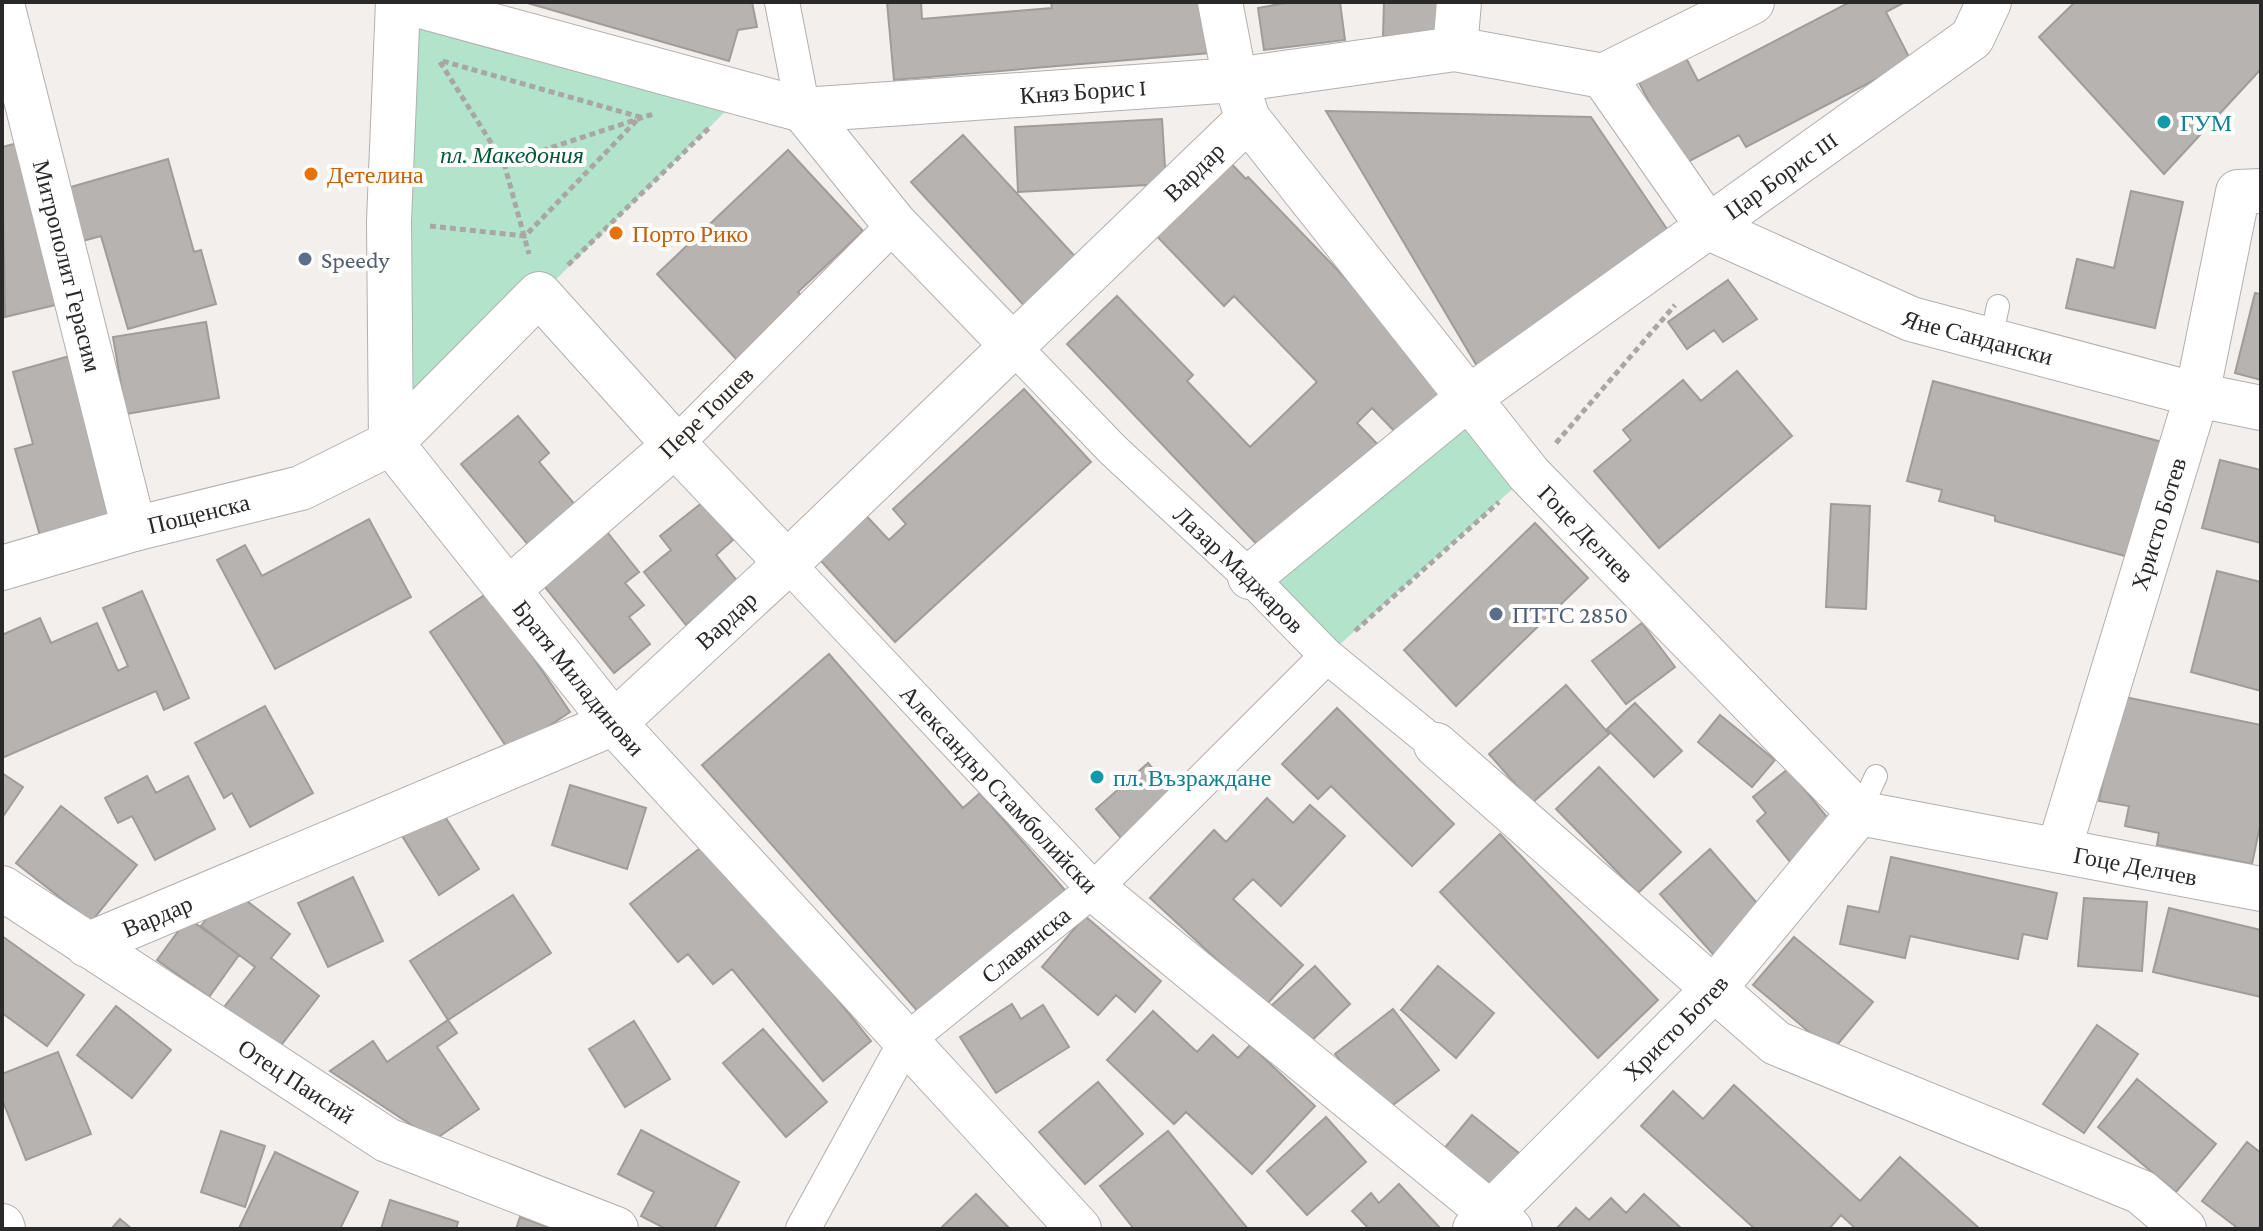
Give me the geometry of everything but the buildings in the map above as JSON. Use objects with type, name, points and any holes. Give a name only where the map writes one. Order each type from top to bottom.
[{"type":"street","points":[[391,443],[389,221],[398,2]]},
{"type":"street","name":"Княз Борис I","points":[[406,2],[803,110],[1242,100],[1455,49],[1603,76]]},
{"type":"street","points":[[782,2],[803,110]]},
{"type":"street","name":"Гоце Делчев","points":[[1220,2],[1242,100],[1467,399],[1529,474],[1867,795],[2059,849],[2261,889]]},
{"type":"street","points":[[1455,49],[1459,2]]},
{"type":"street","points":[[1603,76],[1752,2]]},
{"type":"street","name":"Цар Борис III","points":[[1603,76],[1709,228],[1972,38],[1989,2]]},
{"type":"street","name":"Митрополит Герасим","points":[[2,4],[134,529]]},
{"type":"street","name":"Вардар","points":[[87,945],[614,723],[787,563],[1013,346],[1242,100]]},
{"type":"street","name":"Лазар Маджаров","points":[[803,110],[895,224],[1113,450],[1250,577],[1327,656],[1436,745],[1712,991],[1776,1043],[2136,1210],[2184,1229]]},
{"type":"street","name":"Христо Ботев","points":[[2059,849],[2197,395],[2250,192]]},
{"type":"street","name":"Пере Тошев","points":[[508,590],[675,445],[895,224]]},
{"type":"street","points":[[1250,577],[1467,399],[1709,228]]},
{"type":"street","name":"Яне Сандански","points":[[1709,228],[1911,319],[1994,322],[2197,395],[2261,408]]},
{"type":"street","name":"Пощенска","points":[[2,568],[134,529],[301,488],[391,443],[539,294]]},
{"type":"street","name":"Александър Стамболийски","points":[[539,294],[675,445],[1094,889],[1491,1223]]},
{"type":"street","name":"Братя Миладинови","points":[[391,443],[614,723],[1079,1229]]},
{"type":"street","name":"Славянска","points":[[803,1229],[906,1041],[1094,889],[1327,656]]},
{"type":"street","name":"Христо Ботев","points":[[1491,1223],[1712,991],[1867,795]]},
{"type":"street","name":"Отец Паисий","points":[[2,888],[387,1140],[616,1229]]},
{"type":"path","points":[[431,48],[504,163],[539,294]]},
{"type":"path","points":[[439,60],[640,117]]},
{"type":"path","points":[[539,294],[743,94]]},
{"type":"path","points":[[504,163],[655,114]]},
{"type":"path","points":[[525,236],[640,117]]},
{"type":"path","points":[[389,221],[525,236]]},
{"type":"green space","name":"пл. Македония","points":[[398,2],[743,94],[391,443]]},
{"type":"green space","points":[[1467,399],[1529,474],[1327,656],[1250,577]]},
{"type":"place","name":"ГУМ","points":[[2164,122]]},
{"type":"place","name":"Детелина","points":[[311,174]]},
{"type":"place","name":"Порто Рико","points":[[616,233]]},
{"type":"place","name":"Speedy","points":[[305,259]]},
{"type":"place","name":"ПТТС 2850","points":[[1496,614]]},
{"type":"place","name":"пл. Възраждане","points":[[1097,777]]}]
